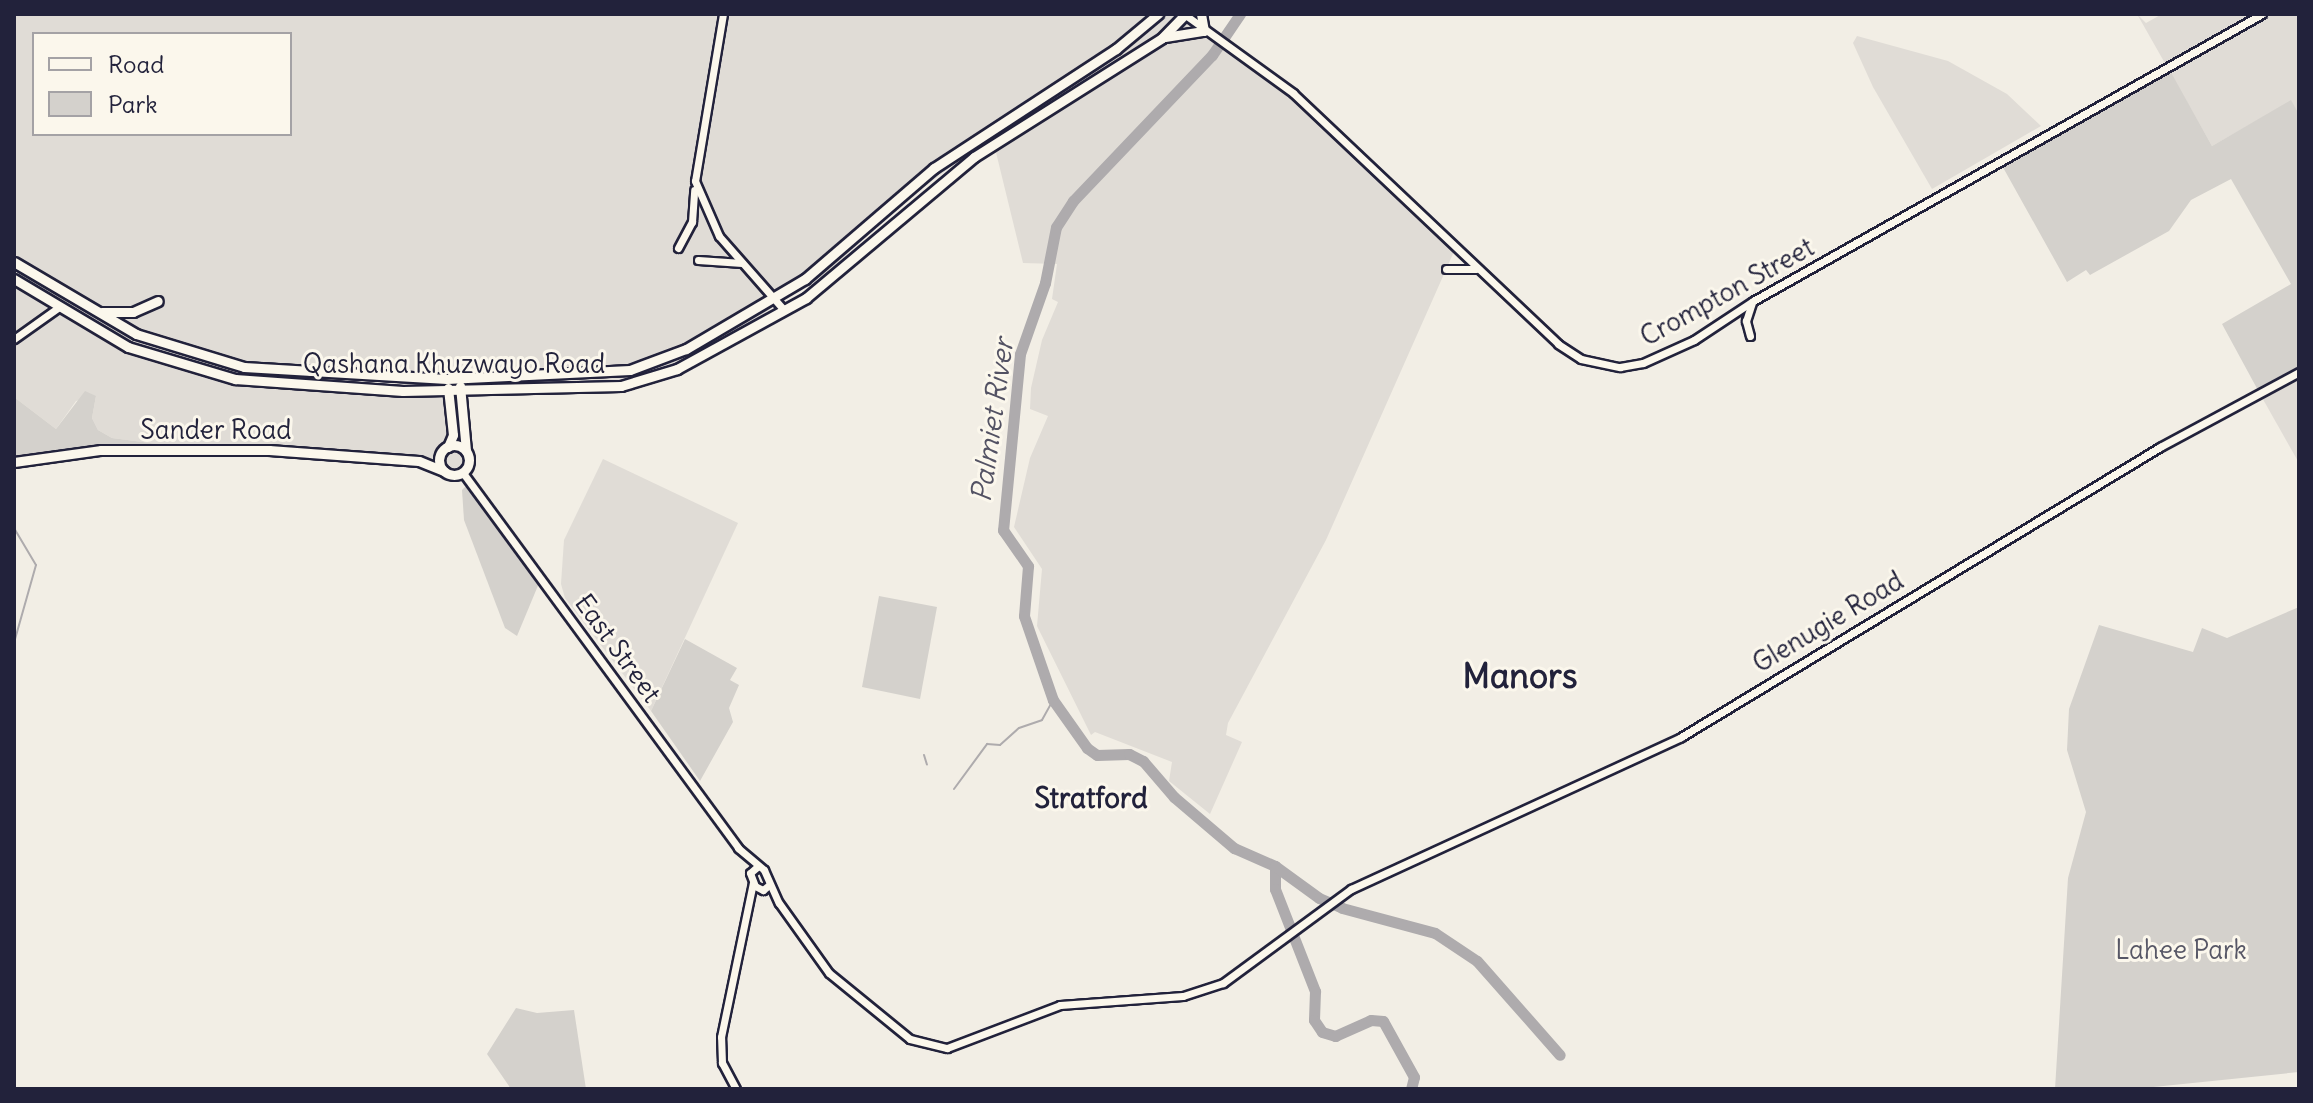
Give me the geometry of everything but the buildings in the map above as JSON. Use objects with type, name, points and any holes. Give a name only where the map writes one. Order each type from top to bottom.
[{"type":"main road","name":"Qashana Khuzwayo Road","points":[[14,262],[161,345],[244,367],[447,379],[630,370],[686,349],[777,298],[827,262],[934,168],[1116,49],[1158,14]]},
{"type":"main road","name":"Qashana Khuzwayo Road","points":[[14,279],[128,347],[235,379],[336,390],[448,391],[596,388],[646,380],[784,310],[832,279],[918,202],[1016,127],[1162,38],[1184,14]]},
{"type":"main road","points":[[1162,38],[1204,31],[1201,14]]},
{"type":"main road","points":[[98,312],[133,312],[158,301]]},
{"type":"main road","points":[[444,471],[444,450],[453,435],[447,379]]},
{"type":"main road","points":[[459,379],[469,465],[463,473]]},
{"type":"main road","name":"Sander Road","points":[[14,462],[101,450],[269,450],[419,461],[444,471],[463,473]]},
{"type":"main road","points":[[444,450],[466,451]]},
{"type":"main road","name":"Sander Road","points":[[419,461],[444,450]]},
{"type":"street","points":[[678,248],[692,222],[695,181],[723,14]]},
{"type":"street","name":"Crompton Street","points":[[1184,14],[1293,93],[1571,354],[1610,366],[1659,357],[2262,14]]},
{"type":"street","points":[[695,181],[711,224],[777,298],[784,310]]},
{"type":"street","points":[[698,260],[744,264]]},
{"type":"street","points":[[1446,269],[1479,270]]},
{"type":"street","points":[[1750,336],[1746,321],[1753,301]]},
{"type":"street","points":[[14,339],[59,307]]},
{"type":"street","name":"Glenugie Road","points":[[764,888],[848,992],[905,1036],[934,1048],[965,1044],[1060,1005],[1155,999],[1210,989],[1285,940],[1338,897],[1681,737],[2160,447],[2299,372]]},
{"type":"street","name":"East Street","points":[[463,473],[738,848],[764,870],[764,888]]},
{"type":"street","name":"East Street","points":[[738,848],[753,883]]},
{"type":"street","points":[[750,873],[757,867]]},
{"type":"street","points":[[736,1089],[722,1063],[721,1037],[753,902],[753,883],[764,888],[753,902]]},
{"type":"shaded area","points":[[14,14],[1185,14],[1260,66],[1456,247],[1326,540],[1228,723],[1226,735],[1242,742],[1210,814],[1169,781],[1172,762],[1095,732],[1091,735],[1037,626],[1042,569],[1014,527],[1030,458],[1048,416],[1030,409],[1031,388],[1042,340],[1058,302],[1052,299],[1057,264],[1023,263],[992,136],[912,196],[824,275],[691,360],[621,385],[461,391],[470,482],[462,474],[418,461],[339,453],[156,453],[157,444],[112,438],[98,430],[92,418],[96,396],[76,401],[56,429],[14,397]]},
{"type":"shaded area","points":[[2137,14],[2146,23],[2162,14],[2299,14],[2299,114],[2291,101],[2212,146]]},
{"type":"shaded area","points":[[1857,36],[1948,61],[2007,94],[2041,126],[1932,189],[1873,87],[1853,43]]},
{"type":"shaded area","points":[[2299,372],[2299,463],[2260,394]]},
{"type":"shaded area","points":[[603,459],[738,523],[651,711],[565,598],[561,584],[564,540]]},
{"type":"green space","points":[[2168,67],[2212,146],[2291,100],[2299,114],[2299,372],[2260,394],[2222,324],[2291,284],[2231,179],[2191,200],[2169,231],[2090,275],[2086,270],[2067,282],[2000,162]]},
{"type":"green space","points":[[85,391],[96,396],[92,418],[98,430],[112,438],[158,444],[156,453],[101,451],[14,462],[14,397],[56,429]]},
{"type":"green space","points":[[470,482],[542,576],[517,636],[505,628],[464,520],[462,490]]},
{"type":"green space","points":[[879,596],[937,607],[920,699],[862,687]]},
{"type":"green space","name":"Lahee Park","points":[[2299,607],[2299,1072],[2134,1089],[2055,1089],[2068,878],[2086,812],[2067,750],[2069,709],[2099,625],[2193,652],[2202,628],[2227,638]]},
{"type":"green space","points":[[685,639],[737,668],[730,680],[739,685],[729,708],[733,722],[700,781],[651,711]]},
{"type":"green space","points":[[516,1008],[537,1013],[574,1010],[586,1089],[511,1089],[487,1054]]},
{"type":"waterway","name":"Palmiet River","points":[[1240,14],[1212,55],[1073,201],[1056,227],[1045,283],[1020,354],[1003,530],[1028,566],[1024,616],[1053,700],[1087,748],[1097,755],[1129,754],[1143,761],[1174,797],[1234,848],[1275,866],[1275,889],[1315,991],[1314,1020],[1322,1032],[1335,1036],[1371,1020],[1383,1021],[1414,1077],[1411,1089]]},
{"type":"waterway","points":[[14,528],[36,565],[14,643]]},
{"type":"waterway","points":[[954,789],[987,744],[1000,745],[1019,728],[1042,720],[1053,700]]},
{"type":"waterway","points":[[924,755],[927,765]]},
{"type":"waterway","name":"Palmiet River","points":[[1275,866],[1319,898],[1342,908],[1435,933],[1477,961],[1560,1055]]},
{"type":"district","name":"Manors","points":[[1520,676]]},
{"type":"district","name":"Stratford","points":[[1091,798]]}]
